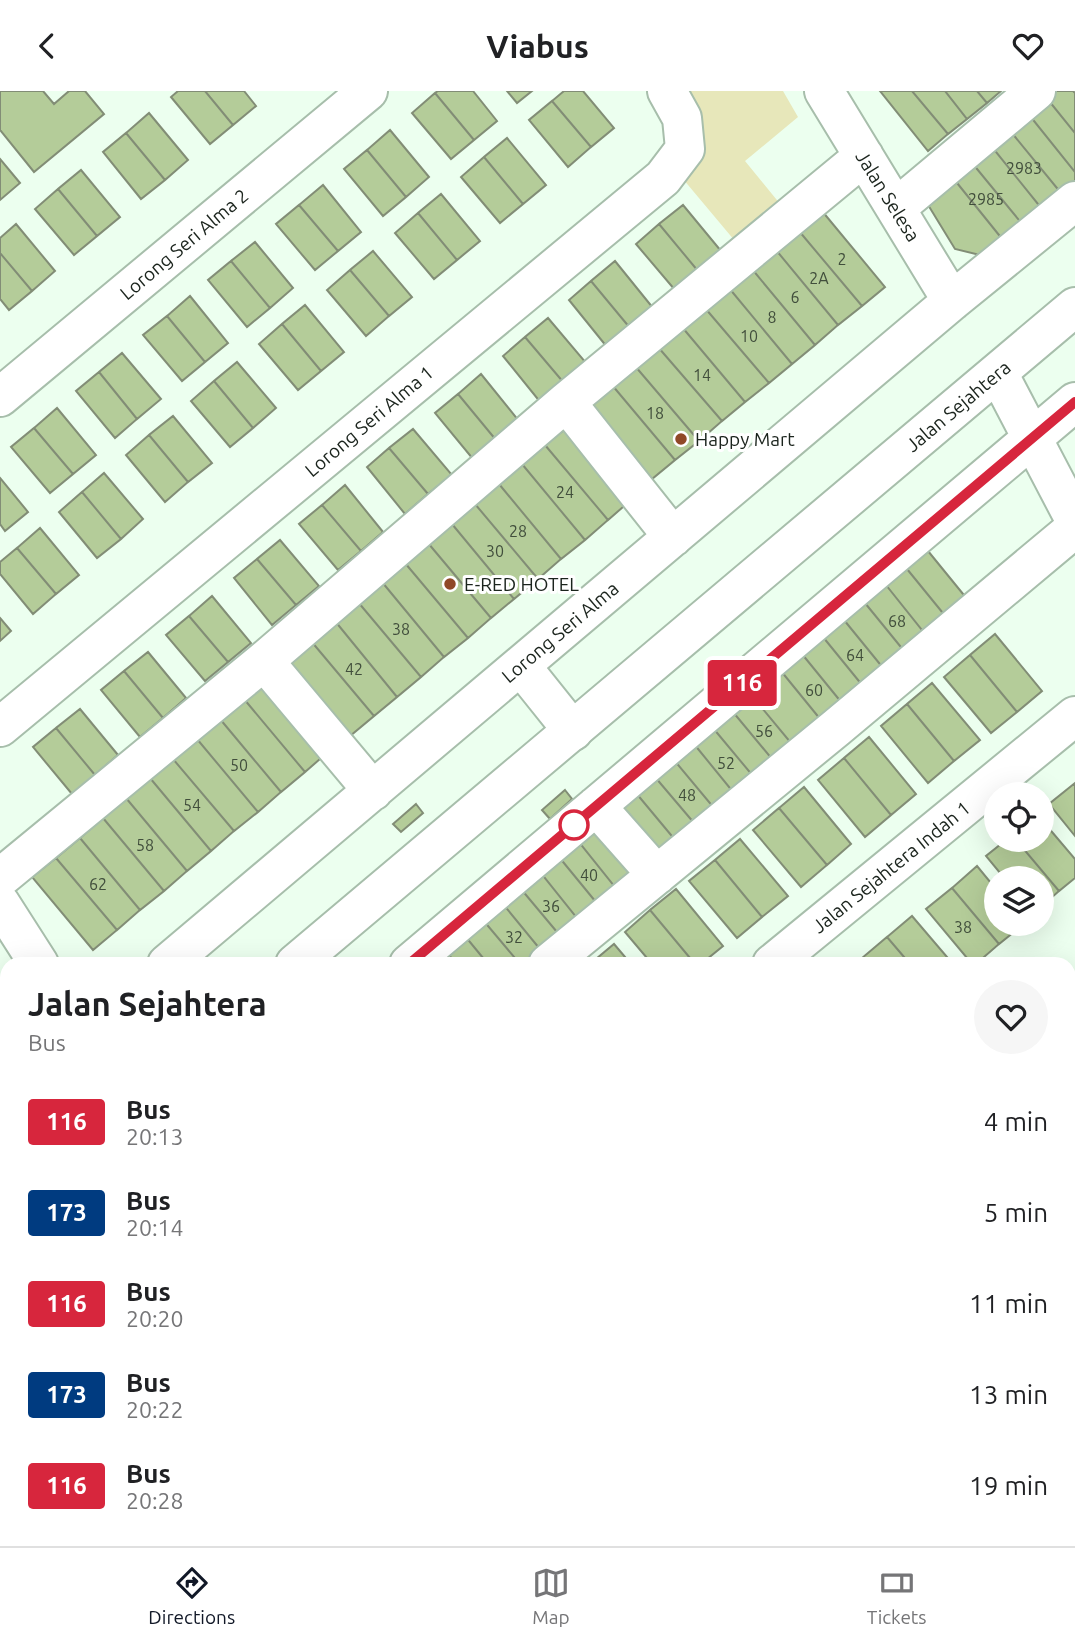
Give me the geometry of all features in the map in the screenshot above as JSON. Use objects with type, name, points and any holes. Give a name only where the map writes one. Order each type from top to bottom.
[{"type":"street","name":"Lorong Seri Alma 2","points":[[0,397],[368,91]]},
{"type":"street","name":"Lorong Seri Alma 1","points":[[0,727],[663,178],[685,149],[682,118],[667,91]]},
{"type":"street","points":[[896,208],[1036,91]]},
{"type":"street","name":"Jalan Selesa","points":[[830,94],[864,156],[953,300]]},
{"type":"street","points":[[0,878],[264,661],[566,403],[864,156]]},
{"type":"street","points":[[953,300],[1075,201]]},
{"type":"street","name":"Lorong Seri Alma","points":[[175,957],[953,300]]},
{"type":"street","name":"Jalan Sejahtera","points":[[303,957],[1075,307]]},
{"type":"street","points":[[998,373],[1075,520]]},
{"type":"street","points":[[417,957],[1075,402]]},
{"type":"street","points":[[566,403],[673,537]]},
{"type":"street","points":[[557,957],[1075,528]]},
{"type":"street","points":[[264,661],[373,791]]},
{"type":"street","points":[[521,666],[573,731]]},
{"type":"street","name":"Jalan Sejahtera Indah 1","points":[[781,957],[1075,716]]},
{"type":"street","points":[[596,806],[657,875]]},
{"type":"street","points":[[0,903],[35,957]]},
{"type":"green space","points":[[685,91],[783,91],[798,117],[745,161],[785,210],[740,247],[683,179]]},
{"type":"building","points":[[0,91],[43,91],[54,104],[69,91],[85,91],[104,114],[34,172],[0,130]]},
{"type":"building","points":[[178,91],[205,91],[233,125],[210,144],[171,97]]},
{"type":"building","points":[[205,91],[244,91],[256,106],[233,125]]},
{"type":"building","points":[[473,91],[497,121],[474,140],[435,93]]},
{"type":"building","points":[[507,91],[532,91],[517,103]]},
{"type":"building","points":[[564,91],[583,91],[614,128],[591,147],[552,101]]},
{"type":"building","points":[[880,91],[912,91],[948,134],[928,151]]},
{"type":"building","points":[[912,91],[945,91],[967,119],[948,134]]},
{"type":"building","points":[[945,91],[977,91],[987,103],[967,119]]},
{"type":"building","points":[[977,91],[1001,91],[987,103]]},
{"type":"building","points":[[1050,91],[1075,93],[1075,133],[1045,96]]},
{"type":"building","points":[[435,93],[474,140],[451,159],[412,113]]},
{"type":"building","points":[[1045,96],[1075,133],[1075,172],[1026,111]]},
{"type":"building","points":[[552,101],[591,147],[568,167],[529,120]]},
{"type":"building","points":[[1026,111],[1075,172],[1075,182],[1061,193],[1007,127]]},
{"type":"building","points":[[149,113],[188,160],[165,180],[126,133]]},
{"type":"building","points":[[1007,127],[1061,193],[1042,209],[988,142]]},
{"type":"building","points":[[390,130],[429,177],[406,197],[367,150]]},
{"type":"building","points":[[126,133],[165,180],[141,199],[103,152]]},
{"type":"building","points":[[507,138],[546,185],[523,204],[484,157]]},
{"type":"building","points":[[988,142],[1042,209],[1023,225],[968,158]]},
{"type":"building","points":[[367,150],[406,197],[383,216],[344,169]]},
{"type":"building","points":[[484,157],[523,204],[500,223],[461,177]]},
{"type":"building","points":[[968,158],[1023,225],[1003,240],[949,173]]},
{"type":"building","points":[[0,159],[20,183],[0,200]]},
{"type":"building","points":[[81,170],[120,217],[97,236],[58,189]]},
{"type":"building","points":[[949,173],[1003,240],[984,256],[955,249],[922,195]]},
{"type":"building","points":[[323,185],[361,232],[338,251],[299,205]]},
{"type":"building","points":[[58,189],[97,236],[74,255],[35,209]]},
{"type":"building","points":[[441,194],[480,241],[457,260],[418,213]]},
{"type":"building","points":[[299,205],[338,251],[315,270],[276,224]]},
{"type":"building","points":[[683,205],[721,251],[698,271],[659,224]]},
{"type":"building","points":[[822,211],[885,287],[862,306],[799,231]]},
{"type":"building","points":[[418,213],[457,260],[434,279],[395,233]]},
{"type":"building","points":[[16,224],[55,271],[32,291],[0,253],[0,238]]},
{"type":"building","points":[[659,224],[698,271],[675,290],[636,244]]},
{"type":"building","points":[[799,231],[862,306],[838,325],[776,250]]},
{"type":"building","points":[[255,242],[293,288],[270,308],[231,261]]},
{"type":"building","points":[[776,250],[838,325],[815,345],[752,269]]},
{"type":"building","points":[[373,251],[412,297],[389,316],[350,270]]},
{"type":"building","points":[[0,253],[32,291],[9,310],[0,299]]},
{"type":"building","points":[[231,261],[270,308],[247,327],[208,280]]},
{"type":"building","points":[[615,261],[653,308],[630,328],[591,281]]},
{"type":"building","points":[[752,269],[815,345],[792,364],[729,288]]},
{"type":"building","points":[[350,270],[389,316],[366,336],[327,290]]},
{"type":"building","points":[[591,281],[630,328],[607,347],[569,300]]},
{"type":"building","points":[[729,288],[792,364],[769,383],[705,308]]},
{"type":"building","points":[[190,296],[228,343],[205,362],[167,316]]},
{"type":"building","points":[[305,305],[344,352],[321,371],[282,324]]},
{"type":"building","points":[[705,308],[769,383],[745,402],[682,327]]},
{"type":"building","points":[[167,316],[205,362],[182,381],[143,335]]},
{"type":"building","points":[[548,318],[587,364],[564,383],[525,337]]},
{"type":"building","points":[[282,324],[321,371],[298,390],[259,344]]},
{"type":"building","points":[[682,327],[745,402],[722,421],[658,347]]},
{"type":"building","points":[[525,337],[564,383],[541,403],[503,356]]},
{"type":"building","points":[[658,347],[722,421],[699,441],[635,366]]},
{"type":"building","points":[[122,353],[161,399],[137,419],[99,372]]},
{"type":"building","points":[[237,362],[276,408],[253,428],[214,381]]},
{"type":"building","points":[[635,366],[699,441],[675,460],[612,385]]},
{"type":"building","points":[[99,372],[137,419],[115,438],[76,391]]},
{"type":"building","points":[[481,374],[519,421],[496,440],[458,394]]},
{"type":"building","points":[[214,381],[253,428],[230,447],[191,401]]},
{"type":"building","points":[[612,385],[675,460],[652,479],[588,404]]},
{"type":"building","points":[[458,394],[496,440],[473,459],[435,413]]},
{"type":"building","points":[[57,408],[96,455],[73,474],[34,428]]},
{"type":"building","points":[[173,416],[212,463],[188,482],[149,435]]},
{"type":"building","points":[[569,426],[631,500],[608,520],[545,445]]},
{"type":"building","points":[[34,428],[73,474],[50,493],[11,447]]},
{"type":"building","points":[[413,429],[452,475],[428,494],[389,448]]},
{"type":"building","points":[[149,435],[188,482],[165,502],[126,455]]},
{"type":"building","points":[[545,445],[608,520],[585,540],[522,464]]},
{"type":"building","points":[[389,448],[428,494],[405,514],[367,467]]},
{"type":"building","points":[[522,464],[585,540],[561,559],[499,484]]},
{"type":"building","points":[[104,473],[143,519],[121,539],[82,492]]},
{"type":"building","points":[[0,478],[28,512],[5,531],[0,524]]},
{"type":"building","points":[[499,484],[561,559],[538,579],[475,504]]},
{"type":"building","points":[[345,485],[383,532],[361,551],[322,505]]},
{"type":"building","points":[[82,492],[121,539],[97,558],[59,512]]},
{"type":"building","points":[[475,504],[538,579],[514,599],[452,524]]},
{"type":"building","points":[[322,505],[361,551],[338,570],[299,524]]},
{"type":"building","points":[[452,524],[514,599],[491,618],[428,543]]},
{"type":"building","points":[[40,528],[79,575],[56,594],[17,548]]},
{"type":"building","points":[[280,540],[319,586],[296,605],[257,559]]},
{"type":"building","points":[[428,543],[491,618],[468,638],[405,563]]},
{"type":"building","points":[[17,548],[56,594],[33,614],[0,574],[0,562]]},
{"type":"building","points":[[928,551],[972,605],[951,623],[907,569]]},
{"type":"building","points":[[257,559],[296,605],[272,625],[234,578]]},
{"type":"building","points":[[405,563],[468,638],[444,657],[382,582]]},
{"type":"building","points":[[907,569],[951,623],[930,640],[886,585]]},
{"type":"building","points":[[382,582],[444,657],[421,677],[358,602]]},
{"type":"building","points":[[886,585],[930,640],[909,657],[865,603]]},
{"type":"building","points":[[212,596],[251,643],[228,662],[189,616]]},
{"type":"building","points":[[358,602],[421,677],[397,697],[335,621]]},
{"type":"building","points":[[865,603],[909,657],[888,674],[844,620]]},
{"type":"building","points":[[189,616],[228,662],[205,681],[166,635]]},
{"type":"building","points":[[0,618],[11,631],[0,641]]},
{"type":"building","points":[[844,620],[888,674],[867,691],[823,637]]},
{"type":"building","points":[[335,621],[397,697],[374,716],[311,641]]},
{"type":"building","points":[[995,634],[1042,691],[1017,712],[970,655]]},
{"type":"building","points":[[823,637],[867,691],[846,708],[802,654]]},
{"type":"building","points":[[311,641],[374,716],[350,736],[288,660]]},
{"type":"building","points":[[148,652],[186,698],[163,718],[124,671]]},
{"type":"building","points":[[802,654],[846,708],[825,725],[781,671]]},
{"type":"building","points":[[970,655],[1017,712],[991,733],[944,677]]},
{"type":"building","points":[[124,671],[163,718],[140,737],[101,690]]},
{"type":"building","points":[[781,671],[825,725],[796,749],[752,696]]},
{"type":"building","points":[[267,679],[328,752],[305,772],[244,699]]},
{"type":"building","points":[[932,683],[980,740],[954,761],[907,704]]},
{"type":"building","points":[[752,696],[796,749],[777,765],[733,712]]},
{"type":"building","points":[[244,699],[305,772],[281,792],[220,719]]},
{"type":"building","points":[[907,704],[954,761],[928,783],[881,726]]},
{"type":"building","points":[[80,709],[118,755],[95,775],[56,728]]},
{"type":"building","points":[[733,712],[777,765],[758,782],[713,728]]},
{"type":"building","points":[[220,719],[281,792],[258,812],[197,739]]},
{"type":"building","points":[[56,728],[95,775],[72,794],[33,747]]},
{"type":"building","points":[[713,728],[758,782],[738,798],[694,744]]},
{"type":"building","points":[[869,737],[916,794],[891,815],[844,758]]},
{"type":"building","points":[[197,739],[258,812],[234,831],[173,759]]},
{"type":"building","points":[[694,744],[738,798],[719,814],[674,760]]},
{"type":"building","points":[[844,758],[891,815],[865,837],[818,780]]},
{"type":"building","points":[[173,759],[234,831],[211,851],[150,778]]},
{"type":"building","points":[[674,760],[719,814],[700,830],[655,777]]},
{"type":"building","points":[[655,777],[700,830],[681,847],[636,793]]},
{"type":"building","points":[[150,778],[211,851],[187,871],[126,798]]},
{"type":"building","points":[[1075,783],[1075,836],[1054,810],[1054,800]]},
{"type":"building","points":[[804,787],[851,844],[827,865],[779,808]]},
{"type":"building","points":[[565,790],[572,799],[550,819],[542,810]]},
{"type":"building","points":[[636,793],[681,847],[655,855],[617,809]]},
{"type":"building","points":[[126,798],[187,871],[164,891],[103,818]]},
{"type":"building","points":[[416,804],[423,813],[401,832],[393,824]]},
{"type":"building","points":[[779,808],[827,865],[801,887],[753,830]]},
{"type":"building","points":[[103,818],[164,891],[140,910],[80,838]]},
{"type":"building","points":[[597,826],[633,870],[619,892],[579,842]]},
{"type":"building","points":[[1054,834],[1075,859],[1075,878],[1059,891],[1054,885],[1054,866],[1038,866],[1026,852],[1054,852]]},
{"type":"building","points":[[80,838],[140,910],[117,930],[56,858]]},
{"type":"building","points":[[740,839],[788,896],[762,917],[715,860]]},
{"type":"building","points":[[579,842],[619,892],[600,907],[559,857]]},
{"type":"building","points":[[991,852],[1026,852],[1038,866],[994,866],[986,856]]},
{"type":"building","points":[[559,857],[600,907],[581,923],[541,873]]},
{"type":"building","points":[[56,858],[117,930],[93,950],[32,877]]},
{"type":"building","points":[[715,860],[762,917],[737,938],[689,881]]},
{"type":"building","points":[[977,866],[984,874],[984,926],[952,888]]},
{"type":"building","points":[[541,873],[581,923],[562,938],[521,889]]},
{"type":"building","points":[[952,888],[984,926],[984,936],[992,936],[999,944],[984,957],[966,957],[926,909]]},
{"type":"building","points":[[521,889],[562,938],[544,954],[503,904]]},
{"type":"building","points":[[676,889],[723,946],[710,957],[689,957],[650,910]]},
{"type":"building","points":[[503,904],[544,954],[540,957],[514,957],[483,920]]},
{"type":"building","points":[[650,910],[689,957],[646,957],[625,932]]},
{"type":"building","points":[[912,916],[947,957],[904,957],[887,937]]},
{"type":"building","points":[[483,920],[514,957],[482,957],[465,936]]},
{"type":"building","points":[[465,936],[482,957],[451,957],[446,951]]},
{"type":"building","points":[[992,936],[1009,936],[999,944]]},
{"type":"building","points":[[887,937],[904,957],[863,957]]},
{"type":"building","points":[[614,944],[625,957],[598,957]]},
{"type":"building","points":[[446,951],[451,957],[439,957]]},
{"type":"bus line","name":"116","points":[[417,957],[1075,402]]},
{"type":"place","name":"Happy Mart","points":[[681,439]]},
{"type":"place","name":"E-RED HOTEL","points":[[450,584]]}]
